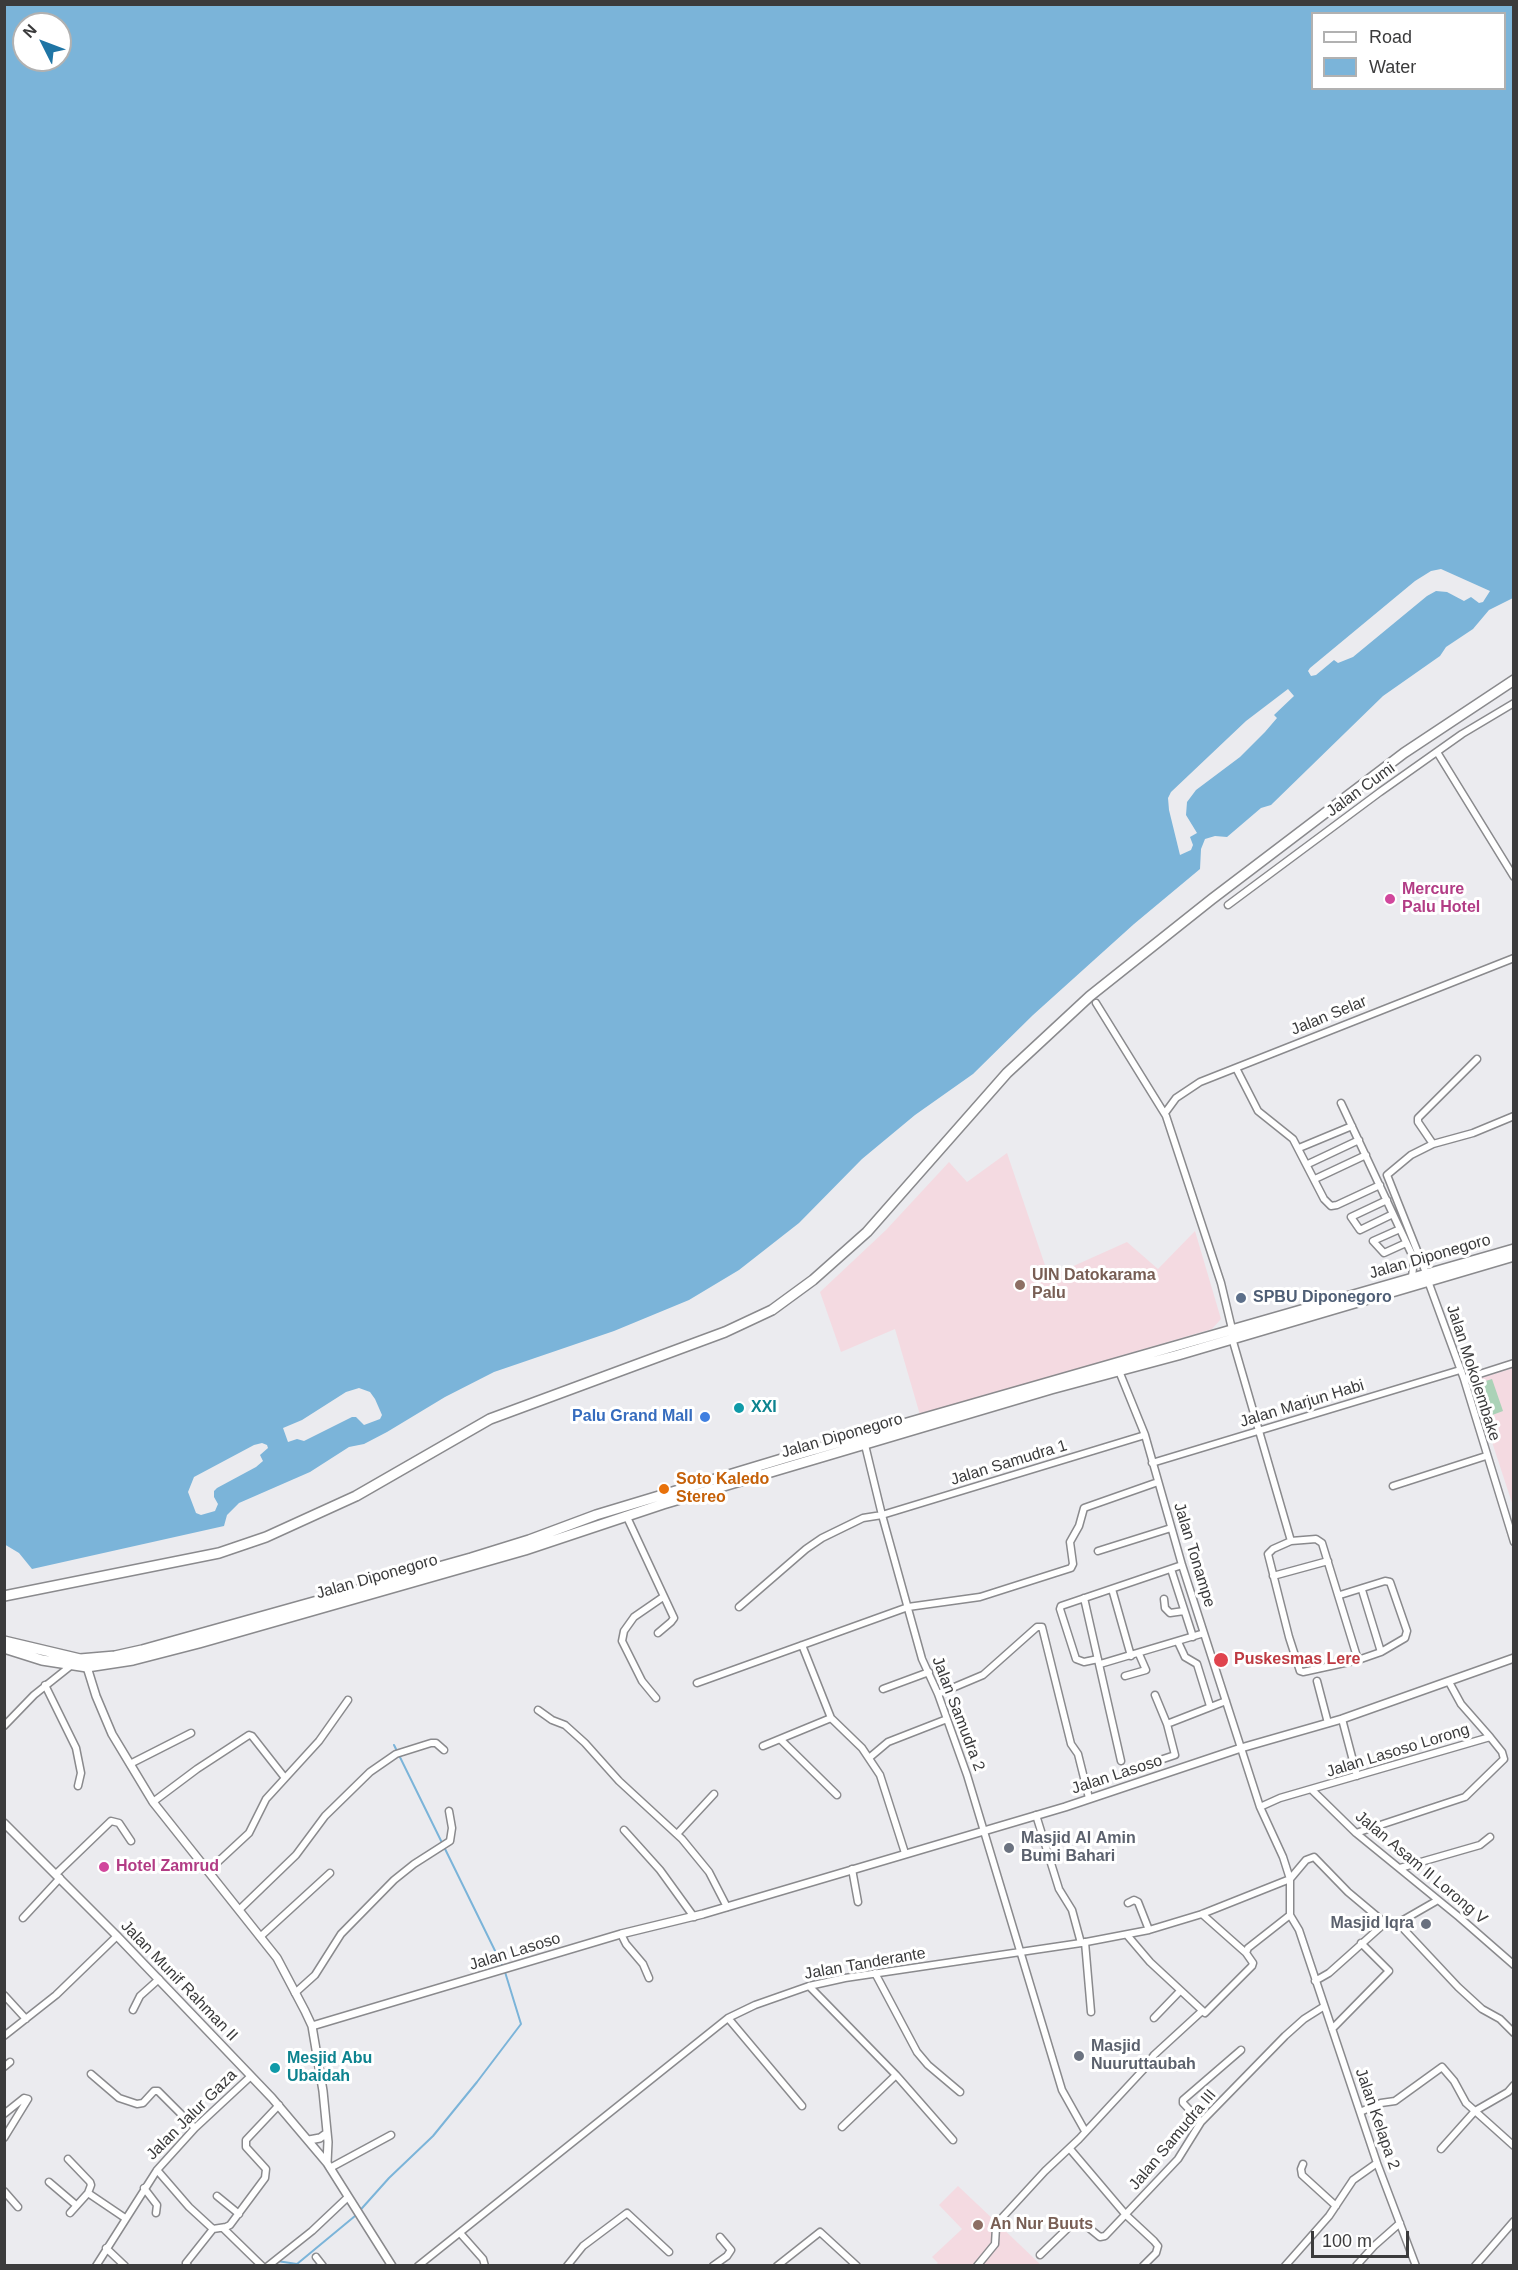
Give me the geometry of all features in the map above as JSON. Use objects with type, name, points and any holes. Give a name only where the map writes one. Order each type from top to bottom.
[{"type":"main road","points":[[4,1596],[219,1553],[266,1537],[356,1496],[490,1419],[725,1332],[772,1310],[813,1280],[867,1232],[1007,1073],[1090,996],[1212,899],[1404,753],[1514,680]]},
{"type":"main road","name":"Jalan Diponegoro","points":[[4,1641],[80,1664],[142,1650],[471,1558],[529,1540],[596,1515],[1232,1334],[1514,1249]]},
{"type":"main road","name":"Jalan Diponegoro","points":[[1232,1334],[1413,1277],[1427,1277],[1514,1256]]},
{"type":"main road","name":"Jalan Diponegoro","points":[[4,1648],[42,1660],[80,1664],[133,1660],[525,1550],[626,1515],[1119,1371],[1153,1356]]},
{"type":"street","name":"Jalan Cumi","points":[[1228,905],[1462,734],[1514,703]]},
{"type":"street","points":[[1437,752],[1514,878]]},
{"type":"street","name":"Jalan Selar","points":[[1164,1113],[1182,1092],[1200,1082],[1514,958]]},
{"type":"street","points":[[1096,1003],[1164,1113],[1221,1283],[1258,1431],[1291,1541]]},
{"type":"street","points":[[1477,1059],[1418,1118],[1418,1122],[1433,1144],[1473,1133],[1514,1116]]},
{"type":"street","points":[[1236,1068],[1258,1111],[1286,1132],[1299,1148],[1324,1199],[1331,1206],[1380,1185]]},
{"type":"street","points":[[1341,1103],[1414,1259],[1413,1277]]},
{"type":"street","points":[[1299,1148],[1352,1126]]},
{"type":"street","points":[[1308,1164],[1359,1140]]},
{"type":"street","name":"Jalan Mokolembake","points":[[1433,1144],[1411,1155],[1387,1175],[1464,1379],[1514,1542]]},
{"type":"street","points":[[1315,1179],[1366,1155]]},
{"type":"street","points":[[1387,1200],[1351,1217],[1360,1230],[1393,1214]]},
{"type":"street","points":[[1400,1229],[1373,1241],[1384,1253],[1406,1243]]},
{"type":"street","points":[[1464,1379],[1514,1363]]},
{"type":"street","name":"Jalan Marjun Habi","points":[[1152,1463],[1460,1370]]},
{"type":"street","name":"Jalan Tonampe","points":[[1119,1371],[1144,1435],[1182,1566],[1260,1807]]},
{"type":"street","name":"Jalan Samudra 1","points":[[739,1607],[806,1549],[822,1538],[863,1518],[882,1515],[1144,1435]]},
{"type":"street","name":"Jalan Samudra 2","points":[[865,1445],[922,1659],[938,1694],[985,1830]]},
{"type":"street","points":[[1393,1486],[1486,1456]]},
{"type":"street","points":[[697,1683],[908,1607],[980,1597],[1071,1568],[1073,1564],[1070,1542],[1077,1531],[1084,1508],[1158,1482]]},
{"type":"street","points":[[626,1515],[674,1618],[658,1633]]},
{"type":"street","points":[[1098,1551],[1171,1528]]},
{"type":"street","points":[[1340,1595],[1385,1581],[1389,1582],[1392,1584],[1407,1631],[1405,1638],[1381,1652],[1358,1660],[1300,1671],[1268,1554],[1273,1549],[1291,1541],[1319,1540],[1323,1543],[1358,1660]]},
{"type":"street","points":[[1273,1576],[1328,1562]]},
{"type":"street","points":[[1182,1566],[1062,1605],[1060,1609],[1076,1659],[1084,1662],[1099,1662],[1131,1656],[1204,1633]]},
{"type":"street","points":[[1171,1569],[1193,1637]]},
{"type":"street","points":[[1112,1589],[1131,1656]]},
{"type":"street","points":[[1362,1590],[1381,1652]]},
{"type":"street","points":[[656,1698],[642,1681],[621,1641],[624,1631],[634,1617],[663,1596]]},
{"type":"street","points":[[1084,1598],[1121,1761]]},
{"type":"street","points":[[1164,1599],[1165,1608],[1170,1613],[1184,1611]]},
{"type":"street","points":[[938,1694],[983,1675],[1037,1627],[1042,1627],[1071,1744],[1078,1754],[1089,1798]]},
{"type":"street","points":[[1178,1641],[1185,1657],[1197,1664],[1210,1706]]},
{"type":"street","points":[[802,1645],[831,1718],[869,1758],[884,1786],[905,1853]]},
{"type":"street","points":[[1125,1676],[1146,1670],[1139,1654]]},
{"type":"street","name":"Jalan Lasoso","points":[[312,2026],[510,1969],[621,1934],[693,1917],[1036,1815],[1240,1748],[1342,1719],[1514,1658]]},
{"type":"street","points":[[4,1726],[45,1685],[80,1664],[104,1716],[153,1802],[277,1958],[312,2026],[327,2133],[328,2165],[391,2135]]},
{"type":"street","points":[[883,1689],[929,1672]]},
{"type":"street","points":[[1317,1681],[1328,1723]]},
{"type":"street","name":"Jalan Lasoso Lorong","points":[[1260,1807],[1280,1798],[1490,1737],[1461,1704],[1449,1682]]},
{"type":"street","points":[[45,1685],[76,1748],[81,1773],[78,1786]]},
{"type":"street","points":[[1133,1769],[1175,1755],[1167,1724],[1155,1695]]},
{"type":"street","points":[[208,1871],[249,1833],[260,1808],[319,1741],[348,1700]]},
{"type":"street","points":[[1167,1724],[1226,1701]]},
{"type":"street","points":[[538,1710],[552,1720],[565,1725],[585,1743],[619,1781],[677,1834],[709,1872],[726,1907]]},
{"type":"street","points":[[763,1746],[831,1718]]},
{"type":"street","points":[[869,1758],[888,1742],[947,1719]]},
{"type":"street","points":[[1342,1719],[1358,1776]]},
{"type":"street","points":[[130,1764],[191,1733]]},
{"type":"street","points":[[153,1802],[249,1735],[285,1778]]},
{"type":"street","points":[[1356,1833],[1465,1797],[1504,1759],[1502,1752],[1490,1737]]},
{"type":"street","points":[[780,1738],[837,1795]]},
{"type":"street","points":[[239,1910],[296,1856],[334,1806],[370,1772],[398,1753],[431,1743],[436,1743],[444,1750]]},
{"type":"street","name":"Jalan Asam II Lorong V","points":[[1312,1790],[1356,1833],[1514,1965]]},
{"type":"street","points":[[677,1834],[714,1794]]},
{"type":"street","name":"Jalan Kelapa 2","points":[[1260,1807],[1283,1857],[1290,1880],[1290,1915],[1299,1930],[1377,2163],[1416,2265]]},
{"type":"street","points":[[295,1993],[315,1975],[341,1934],[388,1886],[414,1864],[450,1841],[452,1828],[449,1811]]},
{"type":"street","points":[[1036,1815],[1059,1889],[1072,1910],[1083,1943],[1092,2012]]},
{"type":"street","points":[[23,1918],[58,1876],[111,1821],[121,1826],[131,1841]]},
{"type":"street","name":"Jalan Munif Rahman II","points":[[4,1823],[159,1979],[309,2140],[328,2165],[392,2265]]},
{"type":"street","points":[[624,1830],[660,1870],[693,1917]]},
{"type":"street","points":[[985,1830],[1062,2090],[1085,2131]]},
{"type":"street","points":[[1400,1868],[1480,1845],[1490,1837]]},
{"type":"street","points":[[1290,1880],[1306,1860],[1318,1858],[1348,1892],[1385,1923]]},
{"type":"street","points":[[852,1869],[858,1902]]},
{"type":"street","points":[[260,1937],[330,1873]]},
{"type":"street","name":"Jalan Tanderante","points":[[418,2265],[728,2018],[754,2005],[809,1986],[875,1973],[1021,1953],[1149,1930],[1202,1914],[1290,1880]]},
{"type":"street","points":[[1128,1903],[1134,1900],[1138,1902],[1149,1930]]},
{"type":"street","points":[[1315,1981],[1329,1973],[1385,1923],[1398,1923],[1437,1900]]},
{"type":"street","points":[[977,2265],[995,2244],[996,2227],[999,2221],[1038,2178],[1070,2149],[1154,2055],[1202,2011],[1208,2011],[1252,1966],[1253,1963],[1246,1953],[1202,1914]]},
{"type":"street","points":[[1246,1953],[1254,1942],[1290,1915]]},
{"type":"street","points":[[1398,1923],[1458,1987],[1482,2009],[1500,2019],[1514,2033]]},
{"type":"street","points":[[621,1934],[633,1953],[644,1964],[649,1978]]},
{"type":"street","points":[[1127,1935],[1150,1962],[1202,2011]]},
{"type":"street","points":[[4,2036],[63,1989],[117,1936]]},
{"type":"street","points":[[1332,2029],[1389,1971],[1361,1943]]},
{"type":"street","points":[[875,1973],[917,2052],[928,2065],[960,2092]]},
{"type":"street","points":[[133,2010],[140,1996],[159,1979]]},
{"type":"street","points":[[809,1986],[896,2075],[953,2140]]},
{"type":"street","points":[[1154,2018],[1180,1990]]},
{"type":"street","points":[[4,1995],[26,2019]]},
{"type":"street","name":"Jalan Samudra III","points":[[1040,2255],[1073,2225],[1081,2223],[1100,2237],[1105,2236],[1178,2159],[1202,2122],[1285,2036],[1304,2019],[1323,2007]]},
{"type":"street","points":[[728,2018],[802,2106]]},
{"type":"street","points":[[1202,2122],[1183,2103],[1183,2100],[1241,2050]]},
{"type":"street","points":[[1360,2112],[1395,2100],[1442,2067],[1454,2081],[1466,2103],[1514,2146]]},
{"type":"street","points":[[91,2074],[119,2098],[137,2104],[143,2103],[154,2091],[158,2091],[195,2128]]},
{"type":"street","points":[[842,2127],[896,2075]]},
{"type":"street","name":"Jalan Jalur Gaza","points":[[96,2265],[157,2170],[195,2128],[251,2076]]},
{"type":"street","points":[[1441,2149],[1475,2111],[1508,2092],[1514,2085]]},
{"type":"street","points":[[4,2114],[26,2097],[28,2099],[4,2138]]},
{"type":"street","points":[[186,2265],[213,2229],[230,2225],[265,2178],[267,2172],[246,2146],[246,2140],[279,2106]]},
{"type":"street","points":[[309,2140],[320,2138],[327,2133]]},
{"type":"street","points":[[1070,2149],[1126,2215],[1158,2247],[1156,2253],[1143,2265]]},
{"type":"street","points":[[68,2159],[91,2185],[88,2193],[70,2212]]},
{"type":"street","points":[[1285,2265],[1336,2206],[1353,2180],[1377,2163]]},
{"type":"street","points":[[1303,2164],[1300,2169],[1302,2175],[1336,2206]]},
{"type":"street","points":[[157,2170],[213,2229]]},
{"type":"street","points":[[49,2182],[76,2205]]},
{"type":"street","points":[[144,2188],[157,2205],[156,2213]]},
{"type":"street","points":[[4,2191],[18,2207]]},
{"type":"street","points":[[88,2193],[125,2218]]},
{"type":"street","points":[[217,2196],[238,2214]]},
{"type":"street","points":[[268,2265],[312,2231],[348,2197]]},
{"type":"street","points":[[567,2265],[583,2246],[627,2213],[669,2252]]},
{"type":"street","points":[[1475,2265],[1514,2221]]},
{"type":"street","points":[[1356,2265],[1400,2223]]},
{"type":"street","points":[[222,2228],[262,2265]]},
{"type":"street","points":[[777,2265],[820,2232],[857,2265]]},
{"type":"street","points":[[460,2233],[483,2259],[485,2265]]},
{"type":"street","points":[[713,2265],[727,2256],[731,2250],[720,2237]]},
{"type":"street","points":[[106,2248],[125,2265]]},
{"type":"street","points":[[316,2258],[323,2265]]},
{"type":"shaded area","name":"UIN Datokarama Palu","points":[[1007,1153],[1049,1277],[1127,1242],[1158,1269],[1195,1231],[1221,1319],[1212,1329],[920,1415],[895,1329],[841,1352],[820,1292],[886,1230],[949,1162],[967,1182]]},
{"type":"shaded area","points":[[1513,1368],[1513,1506],[1472,1381]]},
{"type":"shaded area","name":"An Nur Buuts","points":[[958,2186],[1041,2265],[935,2265],[938,2263],[932,2257],[962,2229],[939,2205]]},
{"type":"green space","points":[[1492,1379],[1503,1411],[1487,1417],[1476,1384]]},
{"type":"water","points":[[4,5],[1513,5],[1513,598],[1489,610],[1473,629],[1446,647],[1440,656],[1383,696],[1271,805],[1261,808],[1227,837],[1215,836],[1205,839],[1201,849],[1200,869],[1134,924],[1033,1015],[973,1074],[915,1115],[862,1159],[799,1223],[739,1270],[689,1300],[614,1331],[494,1372],[445,1397],[364,1444],[349,1447],[310,1472],[239,1503],[227,1515],[224,1526],[32,1569],[19,1553],[4,1544]]},
{"type":"pier","points":[[1441,569],[1490,591],[1483,602],[1479,603],[1471,597],[1464,601],[1447,592],[1436,591],[1353,657],[1338,663],[1334,660],[1316,675],[1311,676],[1308,671],[1310,668],[1415,581],[1431,571]]},
{"type":"pier","points":[[1288,689],[1294,696],[1274,715],[1277,718],[1265,732],[1240,757],[1196,790],[1187,802],[1186,815],[1197,833],[1190,837],[1193,845],[1191,850],[1180,855],[1169,810],[1168,798],[1171,792],[1246,721]]},
{"type":"pier","points":[[359,1388],[370,1392],[375,1399],[382,1415],[380,1419],[364,1425],[356,1417],[352,1417],[304,1441],[297,1439],[288,1442],[283,1428],[302,1420],[346,1392]]},
{"type":"pier","points":[[262,1443],[268,1448],[260,1455],[263,1461],[214,1491],[218,1504],[215,1511],[201,1515],[196,1513],[188,1492],[194,1477]]},
{"type":"waterway","points":[[394,1745],[503,1967]]},
{"type":"waterway","points":[[277,2261],[297,2264],[355,2216],[389,2178],[433,2136],[477,2082],[521,2024],[505,1972]]},
{"type":"place","name":"Mercure Palu Hotel","points":[[1390,899]]},
{"type":"place","name":"UIN Datokarama Palu","points":[[1020,1285]]},
{"type":"place","name":"SPBU Diponegoro","points":[[1241,1298]]},
{"type":"place","name":"XXI","points":[[739,1408]]},
{"type":"place","name":"Palu Grand Mall","points":[[705,1417]]},
{"type":"place","name":"Soto Kaledo Stereo","points":[[664,1489]]},
{"type":"place","name":"Puskesmas Lere","points":[[1221,1660]]},
{"type":"place","name":"Masjid Al Amin Bumi Bahari","points":[[1009,1848]]},
{"type":"place","name":"Hotel Zamrud","points":[[104,1867]]},
{"type":"place","name":"Masjid Iqra","points":[[1426,1924]]},
{"type":"place","name":"Masjid Nuuruttaubah","points":[[1079,2056]]},
{"type":"place","name":"Mesjid Abu Ubaidah","points":[[275,2068]]},
{"type":"place","name":"An Nur Buuts","points":[[978,2225]]}]
